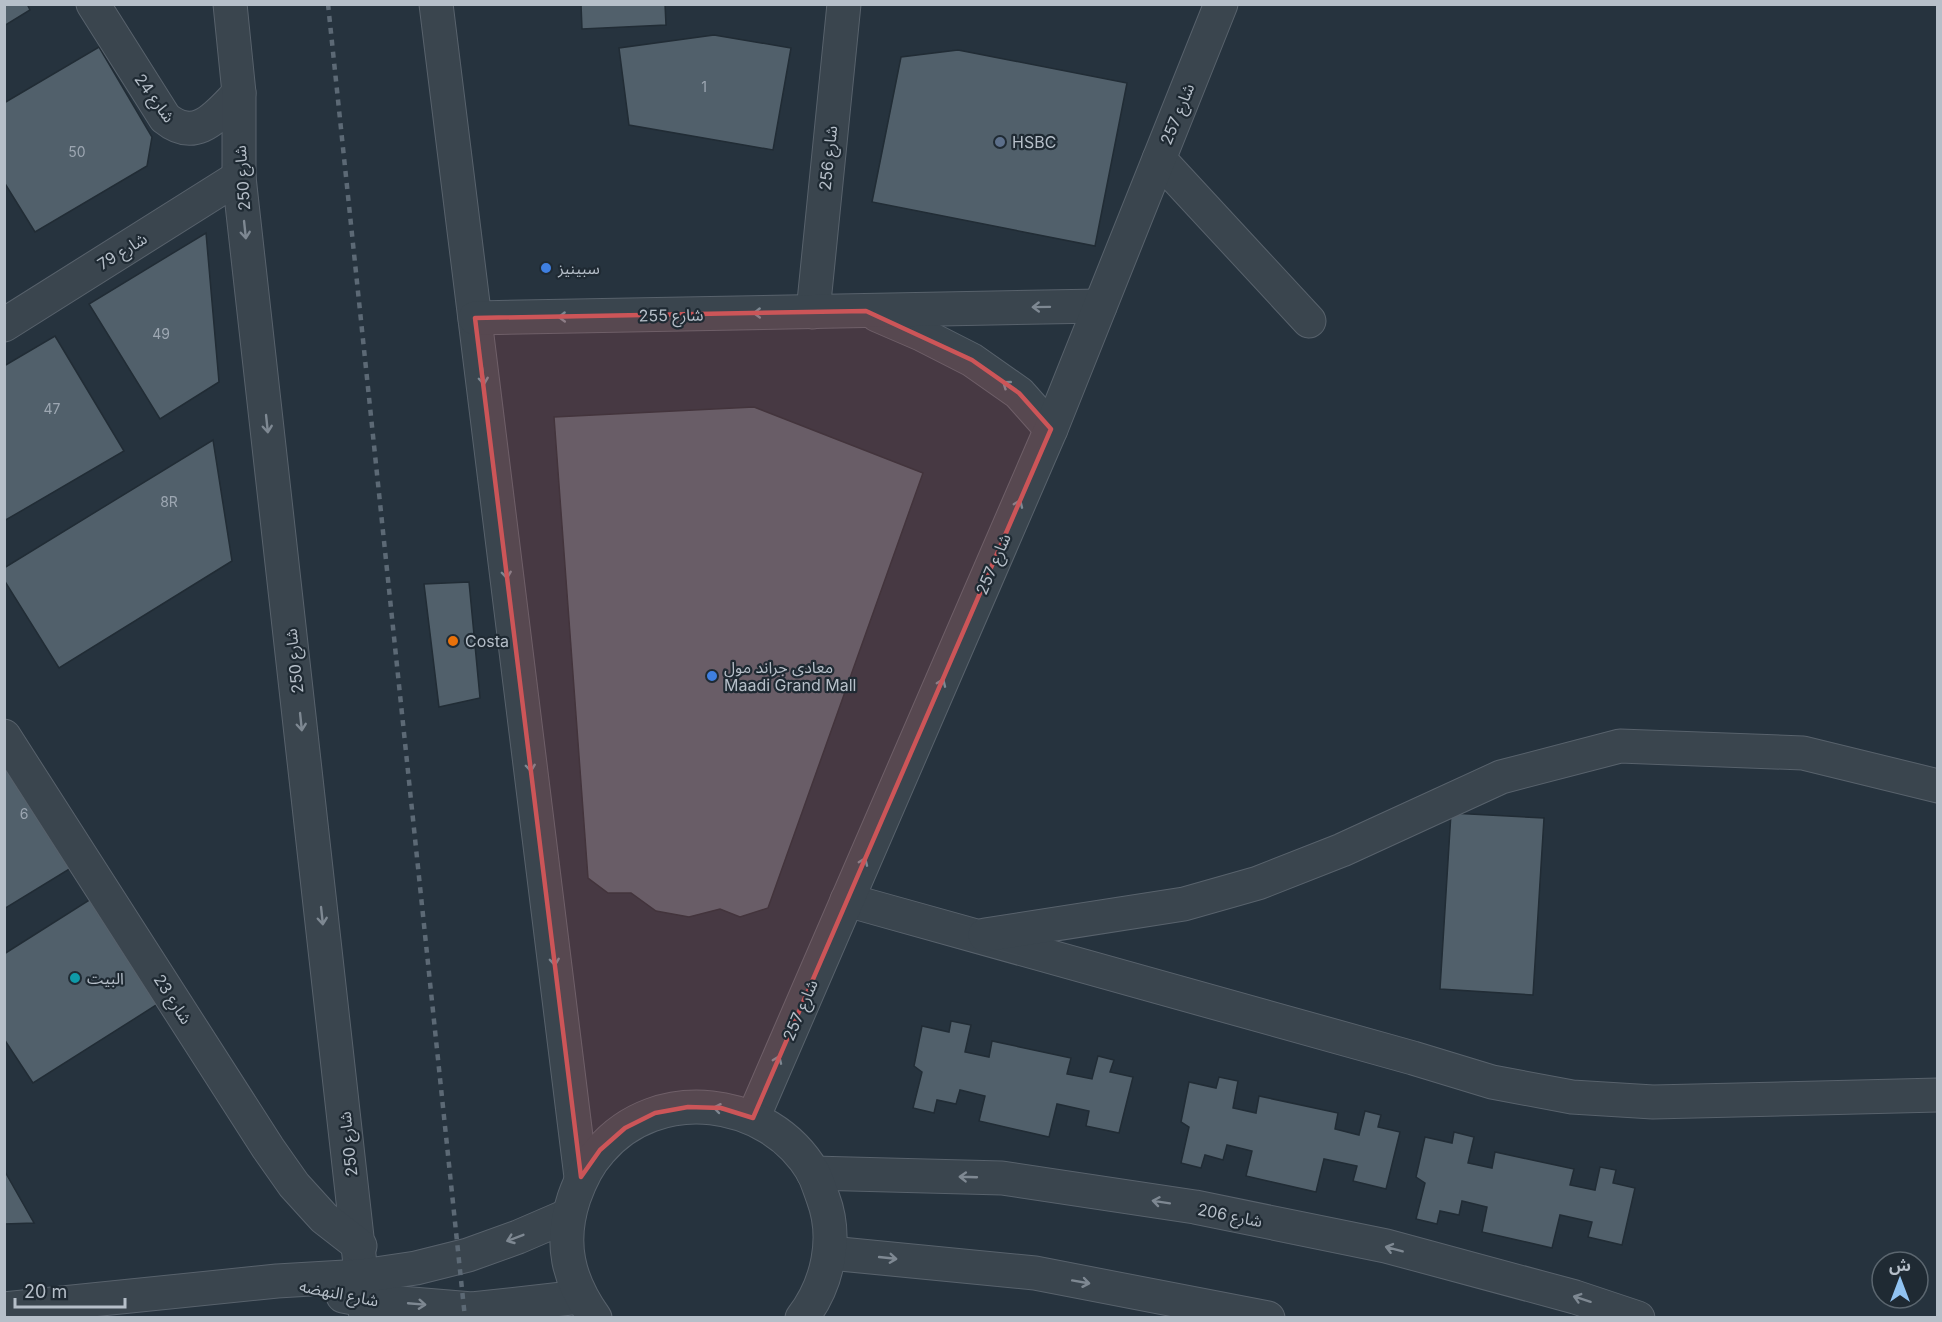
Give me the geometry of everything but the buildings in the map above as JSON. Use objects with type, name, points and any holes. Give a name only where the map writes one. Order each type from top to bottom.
[{"type":"street","name":"شارع 24","points":[[93,4],[165,118],[176,126],[190,128],[207,125],[239,93]]},
{"type":"street","name":"شارع 250","points":[[230,4],[239,93],[239,177],[363,1285]]},
{"type":"street","points":[[436,4],[581,1178]]},
{"type":"street","name":"شارع 256","points":[[813,312],[844,4]]},
{"type":"street","name":"شارع 257","points":[[753,1118],[1051,429],[1221,4]]},
{"type":"street","points":[[1159,159],[1309,321]]},
{"type":"street","name":"شارع 79","points":[[4,325],[239,177]]},
{"type":"street","name":"شارع 255","points":[[476,318],[1100,306]]},
{"type":"street","name":"شارع 255","points":[[866,311],[921,334],[972,360],[1019,393],[1051,429]]},
{"type":"street","name":"شارع 23","points":[[4,736],[268,1148],[294,1185],[324,1218],[363,1285]]},
{"type":"street","points":[[974,937],[1184,904],[1258,883],[1342,849],[1501,777],[1620,746],[1803,753],[1938,786]]},
{"type":"street","points":[[847,900],[1492,1082],[1572,1097],[1653,1102],[1938,1095]]},
{"type":"street","points":[[588,1307],[571,1270],[566,1243],[568,1215],[581,1178],[600,1150],[626,1128],[655,1113],[688,1107],[721,1108],[753,1118],[787,1140],[813,1173],[828,1211],[830,1253],[823,1280],[812,1305],[802,1317]]},
{"type":"street","name":"شارع 206","points":[[813,1173],[1002,1178],[1196,1207],[1386,1246],[1575,1297],[1638,1317]]},
{"type":"street","name":"شارع النهضه","points":[[363,1285],[468,1255],[518,1237],[568,1215]]},
{"type":"street","points":[[830,1253],[1035,1273],[1268,1317]]},
{"type":"street","name":"شارع النهضه","points":[[4,1309],[277,1281],[363,1285],[472,1309],[588,1307]]},
{"type":"highlighted area","points":[[866,311],[972,360],[1019,393],[1051,429],[753,1118],[721,1108],[688,1107],[655,1113],[625,1128],[600,1150],[581,1177],[475,318]]},
{"type":"railway","points":[[328,4],[465,1318]]},
{"type":"place","name":"HSBC","points":[[1000,142]]},
{"type":"place","name":"سبينيز","points":[[546,268]]},
{"type":"place","name":"Costa","points":[[453,641]]},
{"type":"place","name":"معادى جراند مول Maadi Grand Mall","points":[[712,676]]},
{"type":"place","name":"البيت","points":[[75,978]]}]
